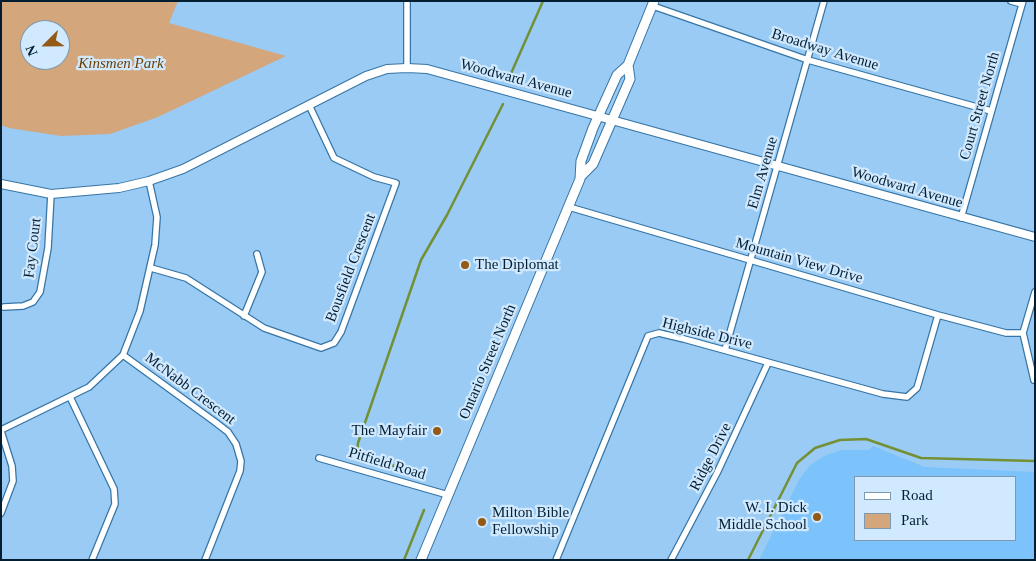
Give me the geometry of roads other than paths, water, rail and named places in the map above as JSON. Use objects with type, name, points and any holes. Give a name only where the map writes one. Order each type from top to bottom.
[{"type":"main road","name":"Ontario Street North","points":[[581,176],[581,160],[598,116],[617,76],[628,65],[653,4]]},
{"type":"main road","name":"Ontario Street North","points":[[421,560],[581,176],[593,164],[630,79],[628,65]]},
{"type":"street","points":[[407,1],[407,68]]},
{"type":"street","name":"Elm Avenue","points":[[725,350],[824,1]]},
{"type":"street","points":[[1011,1],[1022,3]]},
{"type":"street","name":"Court Street North","points":[[961,218],[1022,3]]},
{"type":"street","name":"Broadway Avenue","points":[[653,4],[808,60],[992,111]]},
{"type":"street","name":"Woodward Avenue","points":[[1,184],[52,194],[119,188],[149,182],[182,169],[366,76],[387,70],[427,69],[1035,237]]},
{"type":"street","name":"Bousfield Crescent","points":[[151,268],[186,278],[264,328],[313,346],[326,348],[334,343],[341,332],[396,183],[374,177],[334,158],[309,105]]},
{"type":"street","points":[[1,513],[13,481],[12,466],[1,431],[90,386],[123,354],[140,311],[151,268],[157,217],[149,182]]},
{"type":"street","name":"Fay Court","points":[[4,307],[23,306],[33,302],[40,292],[48,248],[52,194]]},
{"type":"street","name":"Mountain View Drive","points":[[568,207],[938,315],[1006,333],[1023,333]]},
{"type":"street","points":[[244,316],[262,272],[257,254]]},
{"type":"street","points":[[1034,380],[1023,333],[1035,292]]},
{"type":"street","name":"Highside Drive","points":[[556,560],[648,336],[659,333],[890,395],[907,397],[918,388],[938,315]]},
{"type":"street","name":"McNabb Crescent","points":[[123,354],[228,432],[236,444],[241,461],[240,471],[205,560]]},
{"type":"street","name":"Ridge Drive","points":[[671,560],[717,473],[768,363]]},
{"type":"street","points":[[70,397],[114,489],[115,504],[92,560]]},
{"type":"street","name":"Pitfield Road","points":[[319,458],[448,495]]},
{"type":"waterway","points":[[509,78],[543,1]]},
{"type":"waterway","points":[[424,479],[413,472],[357,454],[358,443],[421,260],[447,215],[503,104]]},
{"type":"waterway","points":[[748,560],[797,463],[815,448],[840,440],[866,439],[921,458],[1035,461]]},
{"type":"waterway","points":[[404,560],[424,510]]},
{"type":"place","name":"The Diplomat","points":[[465,265]]},
{"type":"place","name":"The Mayfair","points":[[437,431]]},
{"type":"place","name":"W. I. Dick Middle School","points":[[817,517]]},
{"type":"place","name":"Milton Bible Fellowship","points":[[482,522]]},
{"type":"park label","name":"Kinsmen Park","points":[[121,64]]}]
